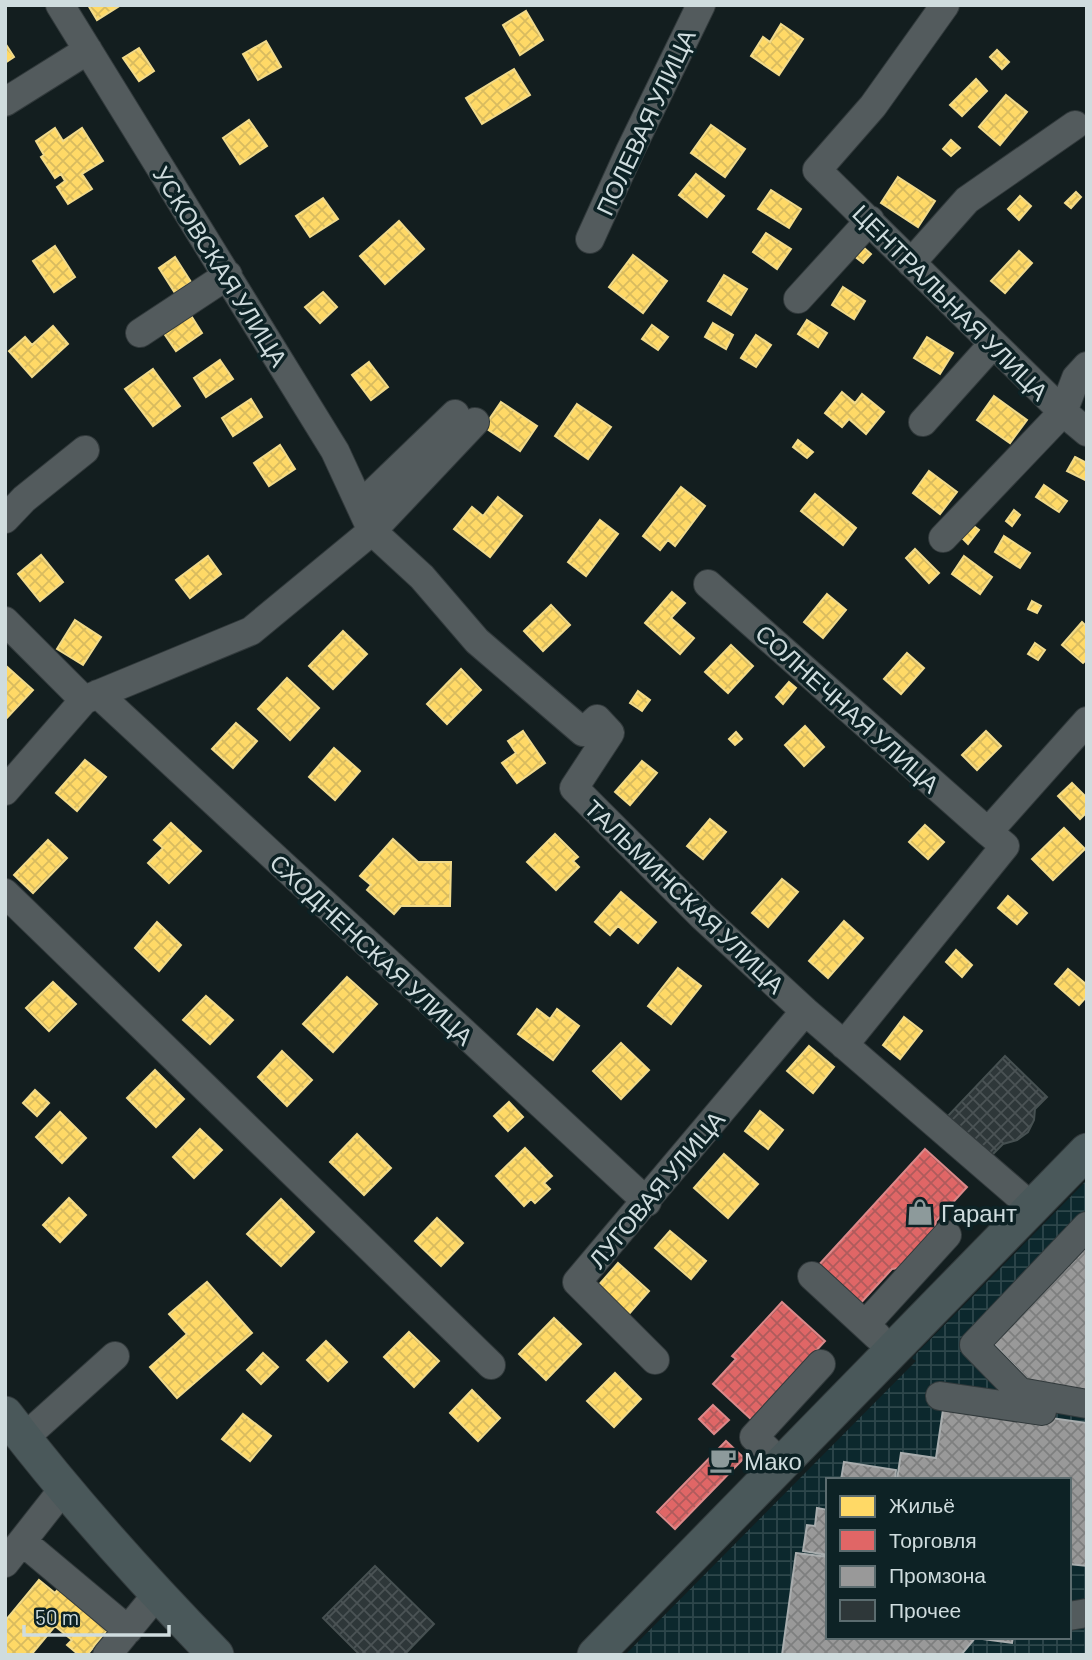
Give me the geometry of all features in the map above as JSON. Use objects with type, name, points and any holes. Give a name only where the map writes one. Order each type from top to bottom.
[{"type":"main road","points":[[596,1655],[1087,1151]]},
{"type":"main road","points":[[15,1426],[64,1488],[157,1594],[216,1655]]},
{"type":"street","name":"УСКОВСКАЯ УЛИЦА","points":[[60,5],[335,451],[372,531]]},
{"type":"street","name":"ПОЛЕВАЯ УЛИЦА","points":[[590,239],[629,151],[701,5]]},
{"type":"street","name":"ЦЕНТРАЛЬНАЯ УЛИЦА","points":[[945,5],[873,106],[817,170],[1063,412],[1087,432]]},
{"type":"street","points":[[5,102],[88,50]]},
{"type":"street","points":[[911,263],[967,200],[1075,124]]},
{"type":"street","points":[[798,299],[870,220]]},
{"type":"street","points":[[140,333],[228,275]]},
{"type":"street","points":[[923,422],[993,344]]},
{"type":"street","points":[[943,538],[1063,412],[1076,378],[1087,366]]},
{"type":"street","points":[[5,791],[91,697],[251,631],[372,531],[373,493],[465,418]]},
{"type":"street","points":[[5,519],[24,499],[85,450]]},
{"type":"street","name":"ТАЛЬМИНСКАЯ УЛИЦА","points":[[372,531],[422,578],[477,641],[583,732],[597,719],[610,733],[574,788],[703,917],[805,1011],[1032,1207]]},
{"type":"street","name":"СОЛНЕЧНАЯ УЛИЦА","points":[[708,584],[988,832]]},
{"type":"street","name":"СХОДНЕНСКАЯ УЛИЦА","points":[[5,621],[647,1202]]},
{"type":"street","points":[[844,1045],[1005,846],[988,832],[1087,721]]},
{"type":"street","points":[[5,893],[491,1365]]},
{"type":"street","name":"ЛУГОВАЯ УЛИЦА","points":[[655,1360],[577,1282],[805,1011]]},
{"type":"street","points":[[1087,1226],[974,1345],[1020,1392],[1087,1404]]},
{"type":"street","points":[[865,1325],[947,1235]]},
{"type":"street","points":[[812,1276],[892,1350]]},
{"type":"street","points":[[15,1426],[115,1356]]},
{"type":"street","points":[[781,1463],[746,1430],[821,1364]]},
{"type":"street","points":[[940,1396],[1087,1417]]},
{"type":"street","points":[[5,1563],[64,1488]]},
{"type":"street","points":[[23,1542],[128,1630]]},
{"type":"street","points":[[107,1655],[157,1594]]},
{"type":"shaded area","points":[[1087,1180],[1087,1655],[625,1655],[916,1361],[912,1358]]},
{"type":"building: Жильё","points":[[88,5],[121,5],[97,20]]},
{"type":"building: Жильё","points":[[526,11],[543,40],[520,55],[503,25]]},
{"type":"building: Жильё","points":[[781,24],[803,39],[779,75],[751,56],[763,37],[770,42]]},
{"type":"building: Жильё","points":[[266,41],[281,67],[258,80],[243,54]]},
{"type":"building: Жильё","points":[[5,43],[14,57],[5,63]]},
{"type":"building: Жильё","points":[[139,48],[154,71],[139,81],[123,58]]},
{"type":"building: Жильё","points":[[997,50],[1009,62],[1002,69],[990,57]]},
{"type":"building: Жильё","points":[[514,69],[530,95],[482,124],[466,98]]},
{"type":"building: Жильё","points":[[976,79],[987,91],[962,116],[950,105]]},
{"type":"building: Жильё","points":[[1006,95],[1027,112],[1000,145],[979,127]]},
{"type":"building: Жильё","points":[[249,120],[267,146],[240,164],[223,138]]},
{"type":"building: Жильё","points":[[711,125],[745,149],[725,177],[691,153]]},
{"type":"building: Жильё","points":[[55,128],[63,141],[82,128],[103,161],[82,174],[92,189],[68,204],[57,187],[65,181],[61,174],[55,178],[41,157],[44,155],[36,141]]},
{"type":"building: Жильё","points":[[951,140],[960,148],[951,156],[943,149]]},
{"type":"building: Жильё","points":[[696,174],[724,196],[707,217],[679,195]]},
{"type":"building: Жильё","points":[[898,177],[935,201],[918,227],[881,203]]},
{"type":"building: Жильё","points":[[771,190],[801,209],[789,228],[758,209]]},
{"type":"building: Жильё","points":[[1076,192],[1081,197],[1071,208],[1065,203]]},
{"type":"building: Жильё","points":[[1020,196],[1031,206],[1019,220],[1008,209]]},
{"type":"building: Жильё","points":[[323,198],[338,219],[310,237],[296,216]]},
{"type":"building: Жильё","points":[[399,221],[424,249],[385,284],[360,256]]},
{"type":"building: Жильё","points":[[766,233],[791,249],[777,269],[753,252]]},
{"type":"building: Жильё","points":[[55,246],[75,277],[54,292],[33,261]]},
{"type":"building: Жильё","points":[[863,247],[871,254],[863,263],[854,256]]},
{"type":"building: Жильё","points":[[1019,251],[1032,263],[1005,293],[991,281]]},
{"type":"building: Жильё","points":[[633,255],[667,281],[643,313],[609,287]]},
{"type":"building: Жильё","points":[[175,257],[191,282],[175,293],[159,268]]},
{"type":"building: Жильё","points":[[724,275],[747,289],[731,315],[708,301]]},
{"type":"building: Жильё","points":[[843,287],[865,301],[854,319],[832,305]]},
{"type":"building: Жильё","points":[[323,292],[337,307],[320,323],[305,307]]},
{"type":"building: Жильё","points":[[190,314],[202,333],[176,351],[163,332]]},
{"type":"building: Жильё","points":[[807,320],[827,333],[818,347],[798,334]]},
{"type":"building: Жильё","points":[[713,323],[733,335],[726,349],[705,337]]},
{"type":"building: Жильё","points":[[652,325],[668,337],[658,350],[642,339]]},
{"type":"building: Жильё","points":[[53,326],[68,344],[32,377],[9,351],[25,337],[32,345]]},
{"type":"building: Жильё","points":[[756,335],[771,345],[756,367],[741,358]]},
{"type":"building: Жильё","points":[[927,337],[953,353],[940,374],[914,358]]},
{"type":"building: Жильё","points":[[220,360],[233,379],[206,397],[194,378]]},
{"type":"building: Жильё","points":[[369,362],[388,387],[371,400],[352,375]]},
{"type":"building: Жильё","points":[[153,369],[180,406],[153,426],[125,389]]},
{"type":"building: Жильё","points":[[842,392],[855,403],[862,394],[884,412],[866,434],[849,419],[842,427],[825,413]]},
{"type":"building: Жильё","points":[[994,396],[1027,420],[1010,443],[977,420]]},
{"type":"building: Жильё","points":[[251,399],[262,417],[233,436],[222,418]]},
{"type":"building: Жильё","points":[[501,402],[537,426],[520,451],[484,427]]},
{"type":"building: Жильё","points":[[577,404],[611,427],[588,459],[555,436]]},
{"type":"building: Жильё","points":[[798,440],[813,452],[807,458],[793,447]]},
{"type":"building: Жильё","points":[[280,445],[295,469],[269,486],[254,463]]},
{"type":"building: Жильё","points":[[1075,457],[1087,463],[1087,481],[1067,471]]},
{"type":"building: Жильё","points":[[929,471],[957,492],[940,514],[913,493]]},
{"type":"building: Жильё","points":[[1044,485],[1067,501],[1059,512],[1036,497]]},
{"type":"building: Жильё","points":[[681,487],[705,506],[675,546],[668,540],[660,550],[643,536]]},
{"type":"building: Жильё","points":[[815,494],[856,528],[843,545],[801,511]]},
{"type":"building: Жильё","points":[[498,497],[522,516],[490,557],[454,529],[472,507],[483,516]]},
{"type":"building: Жильё","points":[[1014,510],[1020,515],[1012,526],[1006,521]]},
{"type":"building: Жильё","points":[[600,520],[618,534],[586,576],[568,562]]},
{"type":"building: Жильё","points":[[971,524],[979,530],[968,544],[961,537]]},
{"type":"building: Жильё","points":[[1004,536],[1030,553],[1020,568],[995,552]]},
{"type":"building: Жильё","points":[[915,549],[939,573],[929,583],[906,558]]},
{"type":"building: Жильё","points":[[41,555],[63,582],[40,601],[18,574]]},
{"type":"building: Жильё","points":[[208,556],[221,574],[190,598],[176,580]]},
{"type":"building: Жильё","points":[[964,556],[992,577],[980,594],[952,574]]},
{"type":"building: Жильё","points":[[672,592],[685,603],[671,618],[694,638],[680,654],[645,623]]},
{"type":"building: Жильё","points":[[827,594],[846,610],[823,638],[804,622]]},
{"type":"building: Жильё","points":[[1032,601],[1041,606],[1037,613],[1028,609]]},
{"type":"building: Жильё","points":[[551,605],[570,625],[543,651],[524,631]]},
{"type":"building: Жильё","points":[[75,620],[101,637],[83,665],[57,649]]},
{"type":"building: Жильё","points":[[1082,622],[1087,627],[1087,659],[1083,663],[1062,645]]},
{"type":"building: Жильё","points":[[343,631],[367,654],[333,689],[309,666]]},
{"type":"building: Жильё","points":[[1035,643],[1045,650],[1038,660],[1028,654]]},
{"type":"building: Жильё","points":[[731,645],[753,666],[728,693],[705,672]]},
{"type":"building: Жильё","points":[[907,653],[924,668],[901,694],[884,679]]},
{"type":"building: Жильё","points":[[5,665],[33,690],[5,720]]},
{"type":"building: Жильё","points":[[461,669],[481,690],[447,724],[427,704]]},
{"type":"building: Жильё","points":[[287,678],[319,708],[290,740],[258,709]]},
{"type":"building: Жильё","points":[[789,682],[796,688],[783,704],[776,697]]},
{"type":"building: Жильё","points":[[638,691],[650,700],[642,711],[630,703]]},
{"type":"building: Жильё","points":[[236,723],[257,741],[233,768],[212,749]]},
{"type":"building: Жильё","points":[[805,726],[824,747],[804,766],[785,745]]},
{"type":"building: Жильё","points":[[523,731],[545,763],[517,783],[502,763],[516,753],[508,741]]},
{"type":"building: Жильё","points":[[986,731],[1001,746],[977,770],[962,755]]},
{"type":"building: Жильё","points":[[736,732],[742,739],[735,745],[729,739]]},
{"type":"building: Жильё","points":[[334,748],[360,771],[335,800],[309,777]]},
{"type":"building: Жильё","points":[[85,760],[106,777],[77,811],[56,793]]},
{"type":"building: Жильё","points":[[642,761],[657,773],[630,805],[615,792]]},
{"type":"building: Жильё","points":[[1072,783],[1087,798],[1087,812],[1080,819],[1058,796]]},
{"type":"building: Жильё","points":[[710,819],[726,832],[703,859],[687,846]]},
{"type":"building: Жильё","points":[[171,823],[201,851],[169,883],[148,863],[163,848],[154,840]]},
{"type":"building: Жильё","points":[[925,825],[944,842],[928,859],[909,842]]},
{"type":"building: Жильё","points":[[1064,828],[1085,849],[1053,880],[1032,859]]},
{"type":"building: Жильё","points":[[555,834],[578,857],[573,861],[579,867],[556,890],[527,862]]},
{"type":"building: Жильё","points":[[393,839],[418,862],[451,862],[450,906],[401,906],[394,914],[367,890],[371,885],[360,876]]},
{"type":"building: Жильё","points":[[48,840],[67,858],[33,893],[14,875]]},
{"type":"building: Жильё","points":[[782,879],[798,892],[768,927],[752,913]]},
{"type":"building: Жильё","points":[[621,892],[656,922],[638,943],[618,926],[610,935],[595,922]]},
{"type":"building: Жильё","points":[[1008,896],[1027,913],[1017,924],[998,908]]},
{"type":"building: Жильё","points":[[844,921],[863,938],[828,978],[809,961]]},
{"type":"building: Жильё","points":[[157,922],[181,945],[159,971],[135,948]]},
{"type":"building: Жильё","points":[[956,950],[972,965],[962,977],[946,962]]},
{"type":"building: Жильё","points":[[678,968],[701,986],[671,1024],[648,1006]]},
{"type":"building: Жильё","points":[[1068,969],[1087,985],[1087,996],[1079,1005],[1055,984]]},
{"type":"building: Жильё","points":[[347,977],[377,1004],[333,1052],[303,1024]]},
{"type":"building: Жильё","points":[[53,982],[76,1004],[49,1031],[26,1008]]},
{"type":"building: Жильё","points":[[206,996],[233,1020],[210,1044],[183,1020]]},
{"type":"building: Жильё","points":[[537,1009],[550,1019],[557,1009],[579,1026],[553,1060],[518,1034]]},
{"type":"building: Жильё","points":[[904,1017],[922,1031],[900,1059],[883,1045]]},
{"type":"building: Жильё","points":[[621,1043],[649,1070],[621,1099],[593,1071]]},
{"type":"building: Жильё","points":[[809,1046],[834,1067],[813,1093],[787,1071]]},
{"type":"building: Жильё","points":[[282,1051],[312,1080],[287,1106],[258,1077]]},
{"type":"building: Жильё","points":[[155,1070],[184,1099],[156,1127],[127,1098]]},
{"type":"building: Жильё","points":[[35,1090],[49,1103],[37,1116],[23,1103]]},
{"type":"building: Жильё","points":[[509,1102],[523,1117],[508,1131],[494,1116]]},
{"type":"building: Жильё","points":[[760,1111],[783,1130],[768,1149],[745,1131]]},
{"type":"building: Жильё","points":[[60,1112],[86,1138],[62,1163],[36,1137]]},
{"type":"building: Жильё","points":[[200,1129],[222,1150],[194,1178],[173,1157]]},
{"type":"building: Жильё","points":[[357,1134],[391,1168],[364,1195],[330,1162]]},
{"type":"building: Жильё","points":[[525,1148],[552,1176],[544,1183],[550,1189],[535,1203],[531,1199],[524,1206],[496,1176]]},
{"type":"building: Жильё","points":[[724,1154],[758,1184],[728,1218],[694,1188]]},
{"type":"building: Жильё","points":[[69,1198],[86,1215],[60,1242],[43,1225]]},
{"type":"building: Жильё","points":[[281,1199],[314,1232],[281,1266],[247,1234]]},
{"type":"building: Жильё","points":[[437,1218],[463,1243],[441,1266],[415,1241]]},
{"type":"building: Жильё","points":[[670,1231],[706,1261],[691,1279],[655,1248]]},
{"type":"building: Жильё","points":[[618,1263],[649,1291],[628,1315],[597,1287]]},
{"type":"building: Жильё","points":[[207,1282],[252,1333],[177,1398],[150,1367],[187,1334],[169,1314]]},
{"type":"building: Жильё","points":[[554,1318],[581,1344],[546,1380],[519,1354]]},
{"type":"building: Жильё","points":[[409,1332],[439,1361],[414,1387],[384,1357]]},
{"type":"building: Жильё","points":[[326,1341],[347,1362],[328,1381],[307,1360]]},
{"type":"building: Жильё","points":[[263,1353],[278,1367],[261,1384],[247,1370]]},
{"type":"building: Жильё","points":[[615,1373],[641,1399],[614,1427],[587,1401]]},
{"type":"building: Жильё","points":[[472,1390],[500,1418],[478,1441],[450,1413]]},
{"type":"building: Жильё","points":[[243,1414],[271,1436],[250,1461],[222,1439]]},
{"type":"building: Жильё","points":[[39,1580],[55,1593],[61,1585],[111,1626],[87,1655],[79,1655],[67,1645],[72,1640],[55,1626],[31,1655],[5,1655],[5,1621]]},
{"type":"building: Торговля","points":[[925,1149],[967,1187],[936,1221],[934,1233],[898,1268],[892,1269],[857,1307],[816,1268]]},
{"type":"building: Торговля","points":[[782,1302],[825,1341],[752,1420],[713,1384],[736,1359],[732,1356]]},
{"type":"building: Торговля","points":[[713,1405],[729,1420],[714,1434],[699,1419]]},
{"type":"building: Торговля","points":[[726,1441],[744,1458],[675,1529],[657,1512]]},
{"type":"building: Промзона","points":[[1087,1246],[1087,1396],[1031,1383],[994,1344]]},
{"type":"building: Промзона","points":[[944,1403],[1087,1423],[1087,1566],[1071,1564],[1071,1478],[897,1478],[901,1453],[936,1458]]},
{"type":"building: Промзона","points":[[844,1462],[896,1470],[895,1478],[841,1478]]},
{"type":"building: Промзона","points":[[817,1508],[826,1510],[826,1555],[803,1551],[807,1525],[815,1526]]},
{"type":"building: Промзона","points":[[796,1553],[826,1557],[826,1639],[974,1639],[961,1655],[782,1655]]},
{"type":"building: Промзона","points":[[982,1639],[1013,1639],[1012,1643]]},
{"type":"building: Прочее","points":[[1005,1056],[1047,1097],[1035,1109],[1034,1120],[1028,1132],[1017,1140],[1003,1144],[989,1158],[947,1117]]},
{"type":"building: Прочее","points":[[375,1566],[434,1624],[404,1655],[360,1655],[323,1618]]},
{"type":"place","name":"Гарант","points":[[920,1212]]},
{"type":"place","name":"Мако","points":[[723,1460]]}]
